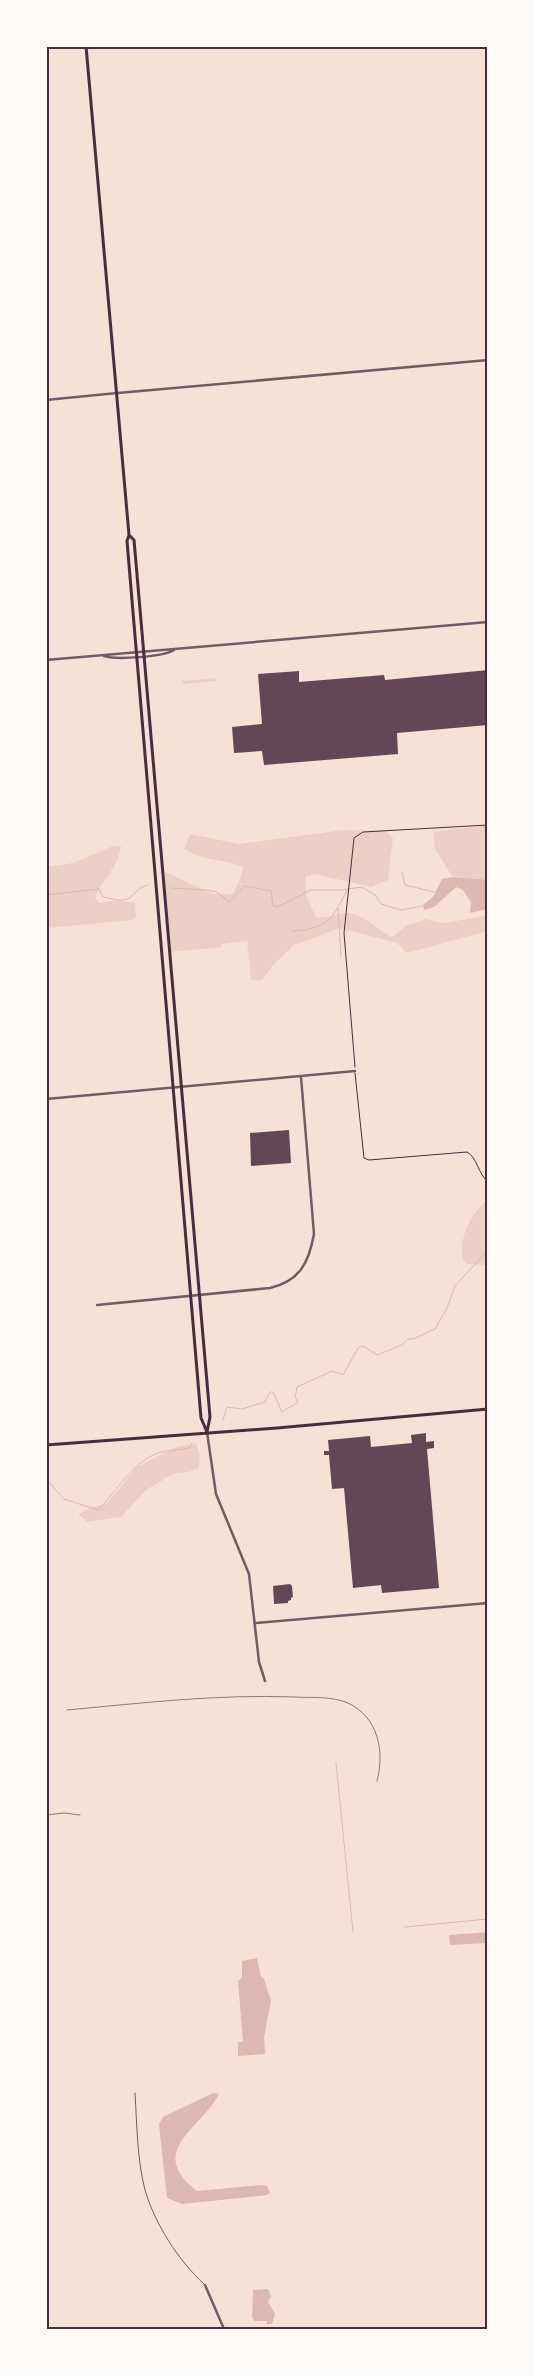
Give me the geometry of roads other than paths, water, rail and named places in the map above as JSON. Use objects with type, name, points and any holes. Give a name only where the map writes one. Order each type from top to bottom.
[{"type":"main road","points":[[86,46],[118,393],[136,656],[201,1418],[207,1432]]},
{"type":"main road","points":[[129,535],[134,540],[144,650],[210,1416],[207,1432]]},
{"type":"main road","points":[[46,1445],[488,1409]]},
{"type":"street","points":[[46,400],[488,360]]},
{"type":"street","points":[[46,660],[103,656],[110,653],[144,650],[176,650],[488,622]]},
{"type":"street","points":[[103,656],[110,658],[169,654],[176,650]]},
{"type":"street","points":[[46,1099],[355,1072]]},
{"type":"street","points":[[97,1305],[191,1297],[280,1286],[291,1281],[306,1264],[314,1234],[301,1076]]},
{"type":"street","points":[[207,1432],[214,1487],[248,1568],[259,1662],[265,1681]]},
{"type":"street","points":[[256,1624],[488,1603]]},
{"type":"street","points":[[205,2285],[224,2329]]},
{"type":"lane","points":[[135,2093],[138,2141],[145,2189],[169,2241],[194,2275],[205,2285]]},
{"type":"waterway","points":[[402,872],[405,885],[434,892]]},
{"type":"waterway","points":[[46,895],[99,889],[103,897],[124,900],[130,898],[140,888],[148,885]]},
{"type":"waterway","points":[[172,888],[217,892],[229,902],[244,886],[271,891],[273,906],[277,907],[311,890],[341,890],[362,887],[375,895],[381,904],[401,910],[422,906]]},
{"type":"waterway","points":[[292,931],[314,928],[328,921],[338,908],[348,889]]},
{"type":"waterway","points":[[338,908],[341,957]]},
{"type":"waterway","points":[[223,1420],[227,1407],[242,1409],[265,1402],[270,1392],[273,1392],[282,1412],[298,1402],[295,1397],[297,1387],[332,1371],[343,1375],[358,1348],[363,1346],[377,1355],[402,1345],[408,1339],[413,1339],[435,1329],[447,1308],[455,1286],[488,1250]]},
{"type":"waterway","points":[[46,1479],[64,1499],[98,1510],[125,1478],[149,1457],[165,1451],[189,1448],[192,1443]]},
{"type":"waterway","points":[[336,1763],[353,1931]]},
{"type":"waterway","points":[[405,1927],[488,1919]]},
{"type":"railway","points":[[67,1710],[238,1697],[315,1697],[335,1699],[348,1703],[358,1709],[372,1726],[377,1736],[379,1747],[380,1758],[377,1781]]},
{"type":"railway","points":[[46,1815],[64,1813],[80,1815]]}]
